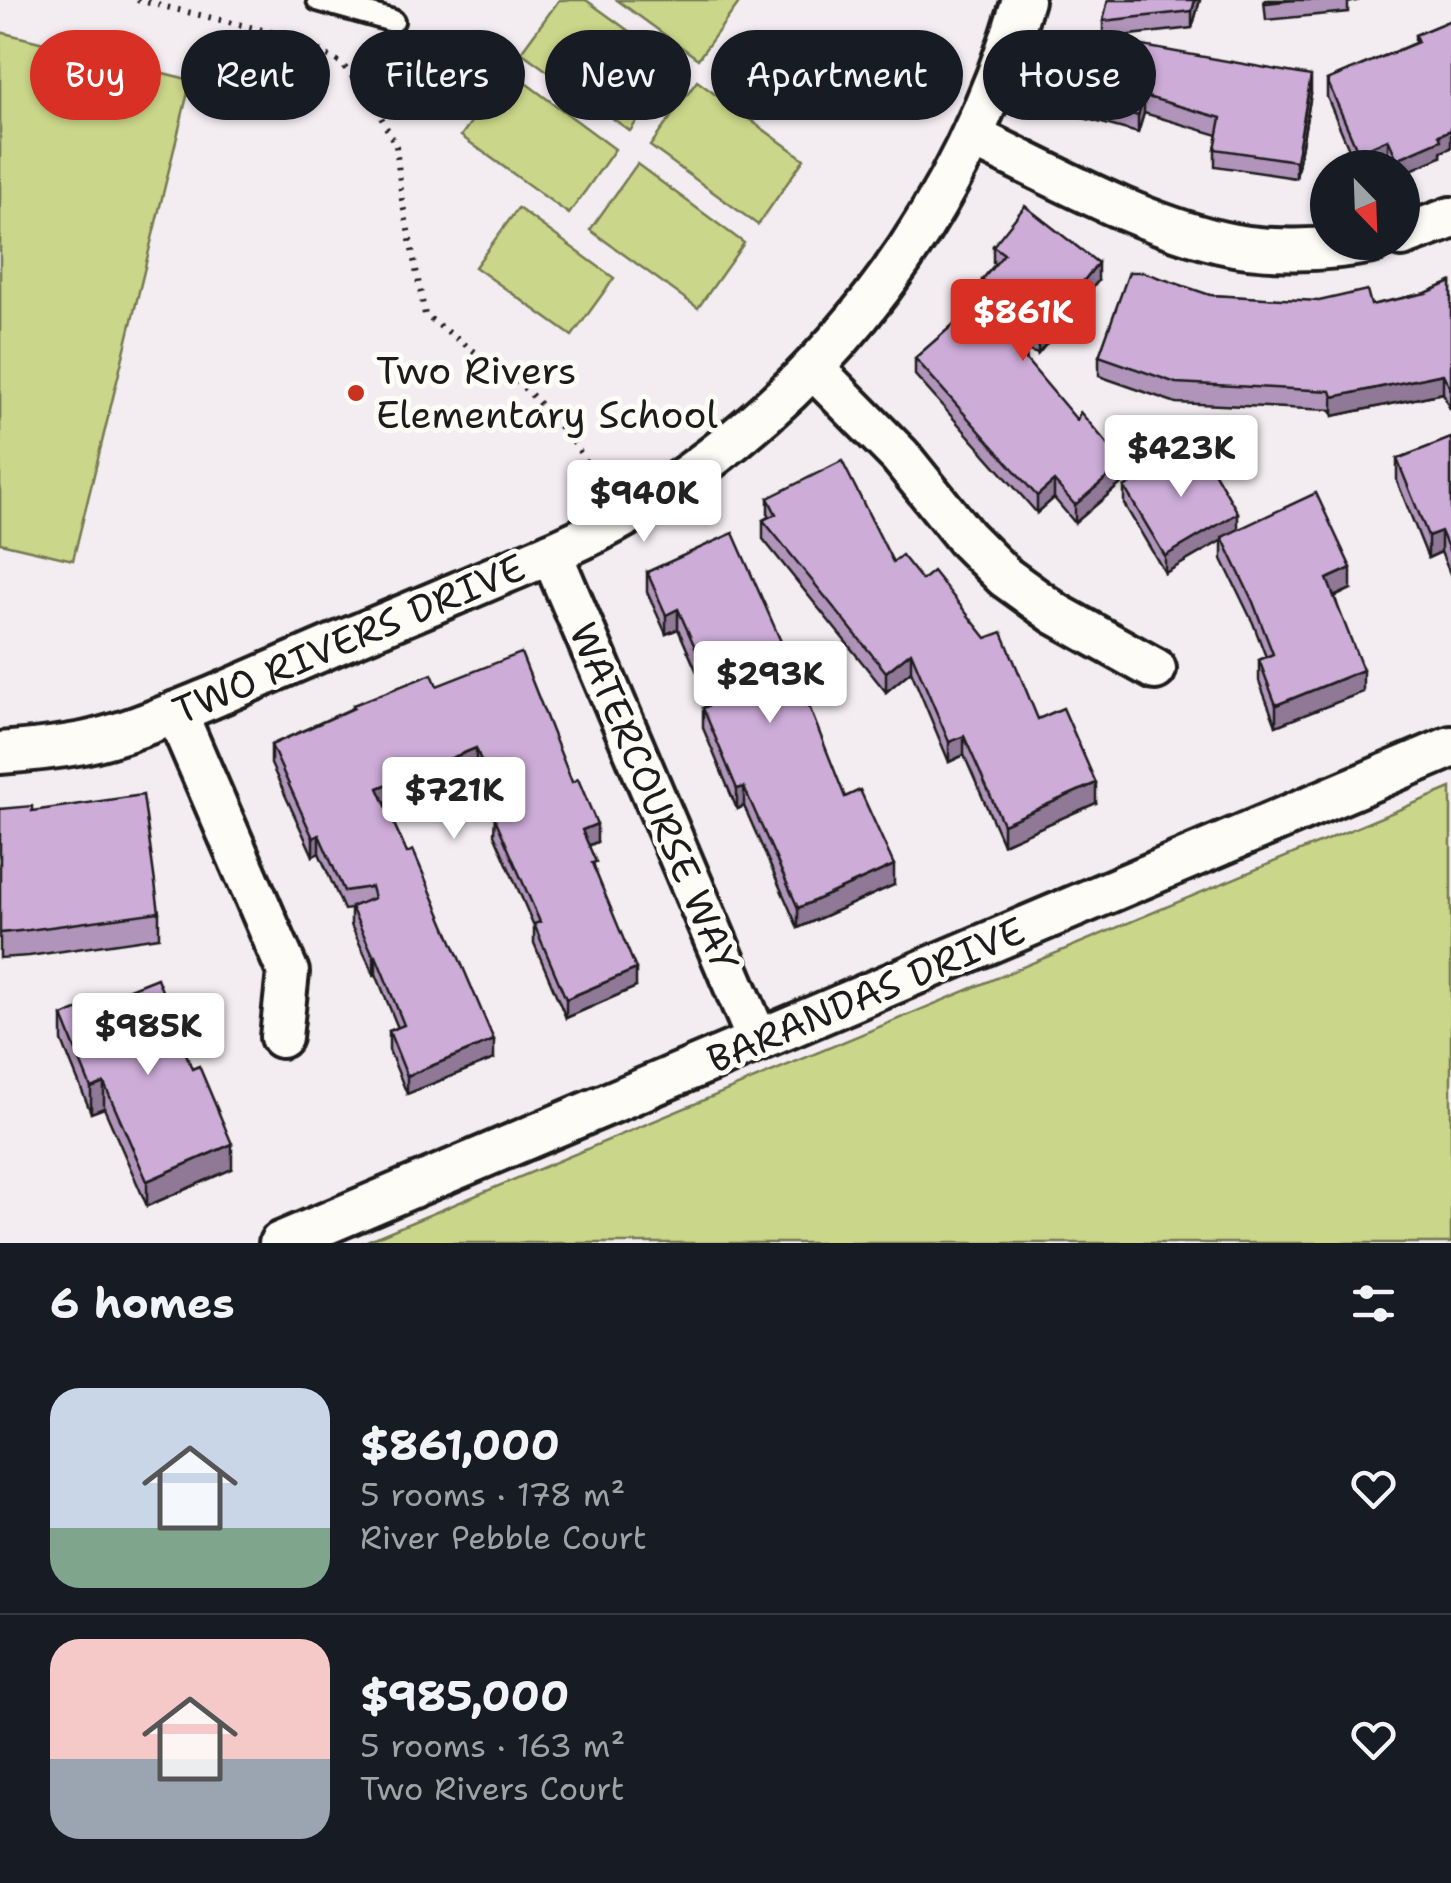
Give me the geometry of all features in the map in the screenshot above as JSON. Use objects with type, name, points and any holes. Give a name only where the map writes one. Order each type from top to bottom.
[{"type":"street","name":"TWO RIVERS DRIVE","points":[[0,754],[84,742],[154,722],[551,553],[625,516],[712,458],[782,400],[882,289],[932,214],[973,137],[1008,50],[1023,0]]},
{"type":"street","points":[[973,137],[1158,223],[1223,243],[1310,249]]},
{"type":"street","points":[[1420,229],[1451,218]]},
{"type":"street","points":[[813,368],[900,456],[966,538],[1005,577],[1056,614],[1156,668]]},
{"type":"street","name":"WATERCOURSE WAY","points":[[551,553],[758,1041]]},
{"type":"street","points":[[176,712],[288,972],[281,1038]]},
{"type":"street","name":"BARANDAS DRIVE","points":[[280,1243],[1451,747]]},
{"type":"lane","points":[[318,0],[393,20]]},
{"type":"path","points":[[138,0],[296,38],[340,62],[372,100],[396,146],[402,200],[425,315],[528,391],[574,442],[602,489]]},
{"type":"green space","points":[[559,0],[586,0],[628,30],[545,30],[545,69],[525,55],[525,47]]},
{"type":"green space","points":[[617,0],[741,0],[719,30],[711,30],[711,41],[698,59],[691,54],[691,30],[658,30]]},
{"type":"green space","points":[[0,32],[30,40],[30,120],[161,120],[161,72],[181,77],[181,120],[73,560],[0,543]]},
{"type":"green space","points":[[697,81],[711,91],[711,120],[750,120],[804,159],[758,225],[650,146],[669,120],[691,120],[691,89]]},
{"type":"green space","points":[[525,83],[545,97],[545,120],[576,120],[615,149],[569,214],[461,136],[472,120],[525,120]]},
{"type":"green space","points":[[615,120],[638,120],[630,131]]},
{"type":"green space","points":[[637,164],[744,243],[698,308],[590,230]]},
{"type":"green space","points":[[518,208],[614,278],[572,336],[475,267]]},
{"type":"green space","points":[[1451,788],[1451,1243],[362,1243]]},
{"type":"building","points":[[1108,0],[1195,0],[1192,11],[1103,21]]},
{"type":"building","points":[[1451,20],[1451,130],[1439,135],[1441,140],[1418,150],[1393,150],[1388,139],[1357,150],[1327,80],[1418,42],[1415,35]]},
{"type":"building","points":[[1156,48],[1311,76],[1296,161],[1215,149],[1221,118],[1156,99]]},
{"type":"building","points":[[1025,206],[1098,263],[1038,337],[1005,325],[1027,351],[1023,356],[1077,420],[1080,412],[1124,463],[1075,505],[1054,481],[1037,496],[915,358],[994,289],[982,280],[1004,254],[993,246]]},
{"type":"building","points":[[1129,272],[1143,272],[1210,295],[1319,301],[1367,290],[1371,305],[1426,293],[1451,282],[1451,390],[1443,374],[1333,397],[1331,391],[1176,383],[1099,356]]},
{"type":"building","points":[[1451,438],[1451,555],[1441,531],[1428,536],[1397,459]]},
{"type":"building","points":[[1198,444],[1238,513],[1165,556],[1124,487]]},
{"type":"building","points":[[842,461],[893,562],[902,555],[922,580],[933,571],[986,638],[1002,632],[1038,719],[1063,708],[1096,783],[1003,824],[964,736],[949,742],[911,652],[886,672],[763,520],[776,514],[768,498]]},
{"type":"building","points":[[1316,493],[1351,568],[1327,579],[1363,670],[1276,705],[1259,660],[1273,654],[1222,537]]},
{"type":"building","points":[[733,533],[845,797],[860,790],[894,865],[798,908],[744,787],[737,789],[703,708],[719,701],[678,609],[666,615],[647,572]]},
{"type":"building","points":[[521,653],[572,782],[578,779],[597,824],[582,830],[636,969],[566,999],[534,924],[540,922],[494,816],[501,813],[476,748],[378,788],[407,853],[413,850],[494,1040],[407,1076],[389,1031],[404,1025],[351,907],[374,898],[371,887],[344,891],[319,835],[313,838],[271,745],[354,708],[353,705],[432,674],[437,686]]},
{"type":"building","points":[[143,795],[159,912],[0,933],[0,809],[32,806],[32,811]]},
{"type":"building","points":[[157,978],[192,1069],[199,1066],[232,1144],[147,1181],[104,1083],[91,1088],[62,1016]]},
{"type":"place","name":"Two Rivers Elementary School","points":[[356,393]]}]
